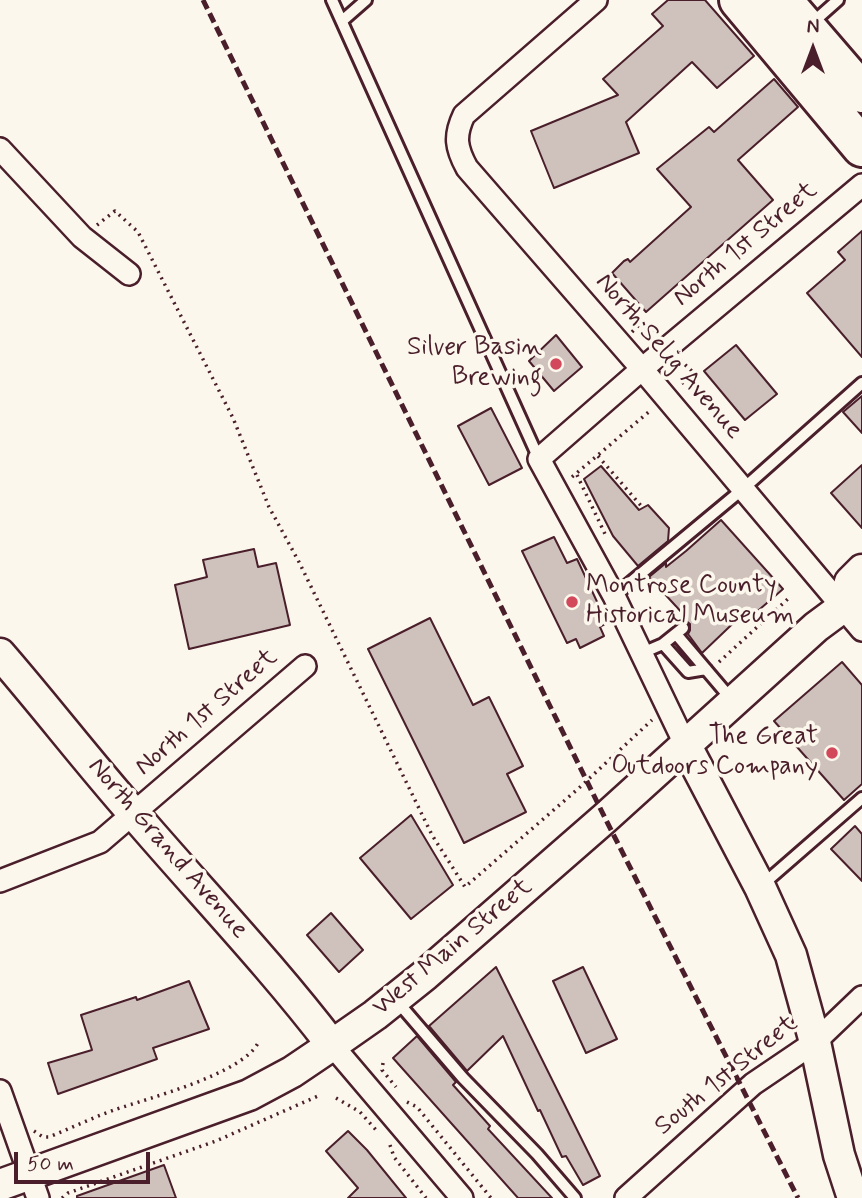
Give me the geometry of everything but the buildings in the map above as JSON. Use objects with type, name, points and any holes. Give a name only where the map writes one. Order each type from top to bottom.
[{"type":"highway","points":[[739,0],[862,147]]},
{"type":"highway","points":[[794,14],[862,93]]},
{"type":"main road","points":[[852,607],[850,582],[862,570]]},
{"type":"main road","name":"West Main Street","points":[[0,1185],[34,1186],[249,1095],[287,1075],[332,1045],[395,999],[605,818],[816,627],[852,607]]},
{"type":"main road","name":"North Grand Avenue","points":[[0,654],[133,814],[239,931],[332,1045]]},
{"type":"main road","points":[[685,744],[760,887],[791,956],[815,1042],[839,1155],[853,1198]]},
{"type":"street","name":"North Selig Avenue","points":[[596,0],[464,115],[457,129],[458,152],[467,168],[666,398],[852,607],[862,630]]},
{"type":"street","points":[[0,149],[82,237],[129,274]]},
{"type":"street","name":"North 1st Street","points":[[539,459],[862,185]]},
{"type":"street","points":[[539,459],[614,596],[685,744]]},
{"type":"street","name":"North 1st Street","points":[[0,881],[100,842],[305,666]]},
{"type":"street","name":"South 1st Street","points":[[626,1198],[753,1083],[815,1042],[862,998]]},
{"type":"street","points":[[332,1045],[462,1198]]},
{"type":"street","points":[[0,1091],[34,1186]]},
{"type":"lane","points":[[332,0],[539,459]]},
{"type":"lane","points":[[342,21],[366,0]]},
{"type":"lane","points":[[794,14],[838,0]]},
{"type":"lane","points":[[614,596],[744,488],[862,383]]},
{"type":"lane","points":[[642,653],[663,644],[679,631],[734,702]]},
{"type":"lane","points":[[663,644],[688,672],[707,670]]},
{"type":"lane","points":[[760,887],[862,798]]},
{"type":"lane","points":[[395,999],[463,1078],[537,1154],[575,1198]]},
{"type":"path","points":[[82,237],[115,211],[138,232],[227,406],[268,507],[299,562],[426,823],[465,887],[668,707]]},
{"type":"path","points":[[606,536],[577,475],[695,374]]},
{"type":"path","points":[[598,456],[643,508]]},
{"type":"path","points":[[707,670],[790,597]]},
{"type":"path","points":[[18,1138],[36,1130],[43,1137],[49,1137],[194,1082],[241,1061],[253,1052],[258,1043]]},
{"type":"path","points":[[383,1063],[382,1069],[399,1091]]},
{"type":"path","points":[[62,1198],[68,1193],[248,1129],[318,1096]]},
{"type":"path","points":[[336,1098],[360,1112],[391,1147],[394,1157],[426,1198]]},
{"type":"path","points":[[407,1101],[417,1107],[491,1198]]},
{"type":"railway","points":[[203,0],[605,818],[798,1198]]},
{"type":"place","name":"Silver Basin Brewing","points":[[556,364]]},
{"type":"place","name":"Montrose County Historical Museum","points":[[572,602]]},
{"type":"place","name":"The Great Outdoors Company","points":[[832,753]]}]
